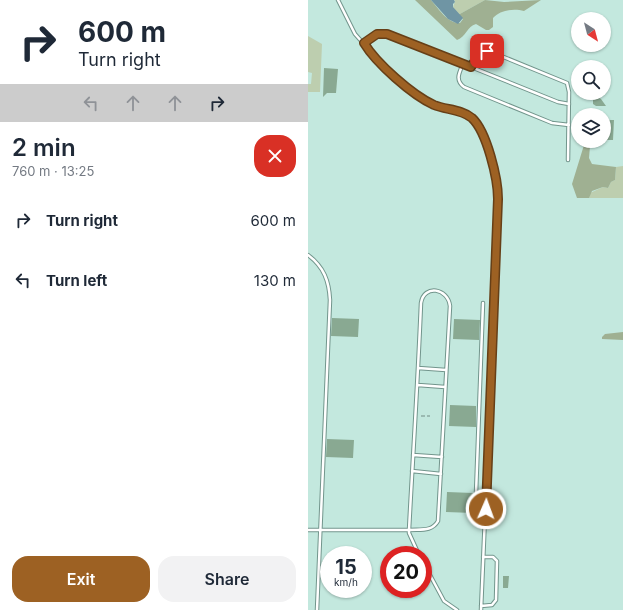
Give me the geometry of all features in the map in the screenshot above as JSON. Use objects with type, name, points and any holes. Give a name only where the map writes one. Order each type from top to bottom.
[{"type":"lane","points":[[338,0],[353,30],[364,43],[372,56],[388,71],[422,98],[435,105],[464,114],[473,120],[483,137],[496,178],[498,199],[496,259],[481,608],[490,606],[496,600],[497,562],[493,557],[484,557]]},
{"type":"lane","points":[[364,43],[377,34],[387,34],[558,102],[569,104]]},
{"type":"lane","points":[[471,67],[480,53],[485,51],[491,52],[566,82],[569,90],[568,160]]},
{"type":"lane","points":[[463,64],[458,77],[459,82],[464,87],[552,123],[569,125]]},
{"type":"lane","points":[[308,255],[324,272],[330,295],[317,610]]},
{"type":"lane","points":[[308,530],[409,530],[429,529],[437,523],[439,516],[450,303],[445,294],[437,290],[428,292],[422,299],[409,530],[414,546]]},
{"type":"lane","points":[[475,521],[483,303]]},
{"type":"lane","points":[[418,368],[446,370]]},
{"type":"lane","points":[[418,385],[445,387]]},
{"type":"lane","points":[[413,455],[442,456]]},
{"type":"lane","points":[[412,471],[441,474]]},
{"type":"lane","points":[[432,579],[444,601],[457,610]]},
{"type":"path","points":[[416,415],[430,416]]},
{"type":"green space","points":[[415,0],[431,0],[447,18],[456,23],[460,23],[463,19],[458,15],[485,0],[504,2],[541,0],[524,11],[512,10],[499,13],[493,18],[493,27],[489,30],[486,30],[476,24],[473,25],[460,39],[457,40]]},
{"type":"green space","points":[[454,0],[485,0],[458,15],[453,7]]},
{"type":"green space","points":[[308,36],[322,44],[320,92],[308,92],[308,84],[311,84],[312,73],[308,72]]},
{"type":"green space","points":[[583,148],[590,148],[589,158],[592,164],[616,167],[615,180],[611,182],[608,188],[603,187],[592,191],[589,198],[577,198],[572,184]]},
{"type":"green space","points":[[623,166],[623,198],[589,198],[590,193],[603,187],[608,188],[611,182],[615,180],[616,167]]},
{"type":"green space","points":[[623,332],[623,340],[602,339],[605,334]]},
{"type":"water","points":[[431,0],[454,0],[455,2],[453,7],[463,18],[458,24],[448,19]]},
{"type":"building","points":[[324,68],[338,69],[336,93],[327,93],[323,97]]},
{"type":"building","points":[[593,100],[602,100],[606,106],[596,106],[593,104]]},
{"type":"building","points":[[611,120],[614,120],[613,140],[611,140]]},
{"type":"building","points":[[332,318],[359,319],[358,337],[331,336]]},
{"type":"building","points":[[454,319],[480,320],[479,340],[453,339]]},
{"type":"building","points":[[450,405],[476,406],[476,427],[449,426]]},
{"type":"building","points":[[327,439],[354,440],[353,458],[326,457]]},
{"type":"building","points":[[447,492],[473,493],[473,513],[446,512]]},
{"type":"building","points":[[503,576],[509,576],[508,588],[503,588]]},
{"type":"route","points":[[486,509],[498,199],[494,169],[481,131],[473,120],[456,110],[435,105],[422,98],[401,82],[372,56],[364,43],[377,34],[382,33],[392,35],[471,67],[480,53],[487,51]]}]
